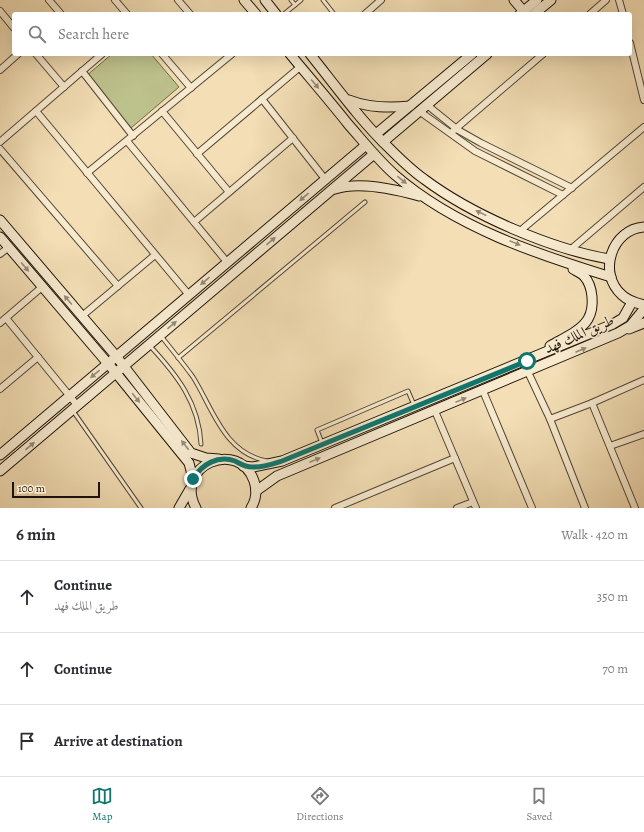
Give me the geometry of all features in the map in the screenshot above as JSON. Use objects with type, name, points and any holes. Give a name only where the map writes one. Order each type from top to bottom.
[{"type":"street","points":[[49,0],[59,12]]},
{"type":"street","points":[[115,0],[125,12]]},
{"type":"street","points":[[178,0],[188,12]]},
{"type":"street","points":[[244,0],[254,12]]},
{"type":"street","points":[[265,0],[274,12]]},
{"type":"street","points":[[367,12],[381,0]]},
{"type":"street","points":[[514,0],[522,12]]},
{"type":"street","points":[[525,12],[551,0]]},
{"type":"street","points":[[592,12],[606,0]]},
{"type":"street","points":[[619,0],[622,12]]},
{"type":"street","points":[[0,11],[12,26]]},
{"type":"street","points":[[632,51],[644,100]]},
{"type":"street","points":[[0,70],[16,56]]},
{"type":"street","points":[[38,56],[64,87]]},
{"type":"street","points":[[0,142],[82,72],[98,56]]},
{"type":"street","points":[[164,56],[192,88]]},
{"type":"street","points":[[87,173],[192,88],[226,56]]},
{"type":"street","points":[[292,56],[374,154],[395,175],[426,198],[468,222],[560,261],[611,277]]},
{"type":"street","points":[[315,56],[347,99],[383,142],[424,179],[477,212],[570,250],[586,255],[609,259]]},
{"type":"street","points":[[376,134],[470,56]]},
{"type":"street","points":[[383,142],[485,56]]},
{"type":"street","points":[[450,134],[541,56]]},
{"type":"street","points":[[197,154],[300,67]]},
{"type":"street","points":[[82,72],[133,136]]},
{"type":"street","points":[[262,99],[325,179]]},
{"type":"street","points":[[347,99],[369,106],[410,106]]},
{"type":"street","points":[[426,105],[456,128],[511,159],[572,188]]},
{"type":"street","points":[[419,111],[475,151],[563,195]]},
{"type":"street","points":[[36,112],[189,295]]},
{"type":"street","points":[[162,112],[229,192]]},
{"type":"street","points":[[520,230],[644,127]]},
{"type":"street","points":[[194,222],[293,138]]},
{"type":"street","points":[[127,141],[227,262]]},
{"type":"street","points":[[0,455],[366,145]]},
{"type":"street","points":[[0,149],[118,286]]},
{"type":"street","points":[[0,471],[374,154]]},
{"type":"street","points":[[332,190],[351,186],[366,186],[406,192],[426,198]]},
{"type":"street","points":[[570,250],[644,187]]},
{"type":"street","points":[[0,220],[116,356],[191,453],[206,458],[235,461],[243,466],[252,477],[256,491],[253,507]]},
{"type":"street","points":[[644,227],[628,231],[619,239],[613,248],[609,259],[613,284],[621,294],[632,302],[644,305]]},
{"type":"street","points":[[0,237],[116,373],[189,463],[192,483],[191,495],[196,508]]},
{"type":"street","points":[[0,254],[9,247]]},
{"type":"street","points":[[82,316],[156,255]]},
{"type":"street","points":[[527,361],[579,328],[588,320],[592,308],[590,285],[583,275],[560,261]]},
{"type":"street","points":[[0,323],[42,287]]},
{"type":"street","name":"طريق الملك فهد","points":[[243,466],[253,467],[285,460],[527,361],[613,324],[623,318],[632,302]]},
{"type":"street","name":"طريق الملك فهد","points":[[256,491],[277,476],[618,334],[630,326],[644,309]]},
{"type":"street","points":[[6,318],[70,396],[75,408]]},
{"type":"street","points":[[618,334],[644,323]]},
{"type":"street","points":[[0,389],[38,357]]},
{"type":"street","points":[[528,372],[550,418],[585,508]]},
{"type":"street","points":[[550,418],[592,403],[644,380]]},
{"type":"street","points":[[483,391],[532,508]]},
{"type":"street","points":[[592,403],[635,508]]},
{"type":"street","points":[[435,411],[476,508]]},
{"type":"street","points":[[610,446],[644,434]]},
{"type":"street","points":[[335,508],[455,458]]},
{"type":"street","points":[[179,508],[192,483],[204,466],[219,459]]},
{"type":"street","points":[[285,460],[292,470]]},
{"type":"street","points":[[457,508],[473,502]]},
{"type":"lane","points":[[291,0],[295,5]]},
{"type":"lane","points":[[286,12],[301,0]]},
{"type":"lane","points":[[323,0],[332,12]]},
{"type":"lane","points":[[178,358],[365,202]]},
{"type":"lane","points":[[160,335],[192,377],[212,414],[228,438],[237,448],[255,458],[285,460]]},
{"type":"lane","points":[[149,344],[166,364],[190,398],[200,430],[201,444]]},
{"type":"lane","points":[[323,445],[317,430],[408,391],[415,407]]},
{"type":"lane","points":[[75,408],[141,508]]},
{"type":"green space","points":[[110,56],[153,56],[179,87],[131,128],[86,76]]},
{"type":"route","points":[[193,479],[204,466],[219,459],[227,459],[235,461],[243,466],[253,467],[282,461],[527,361]]}]
